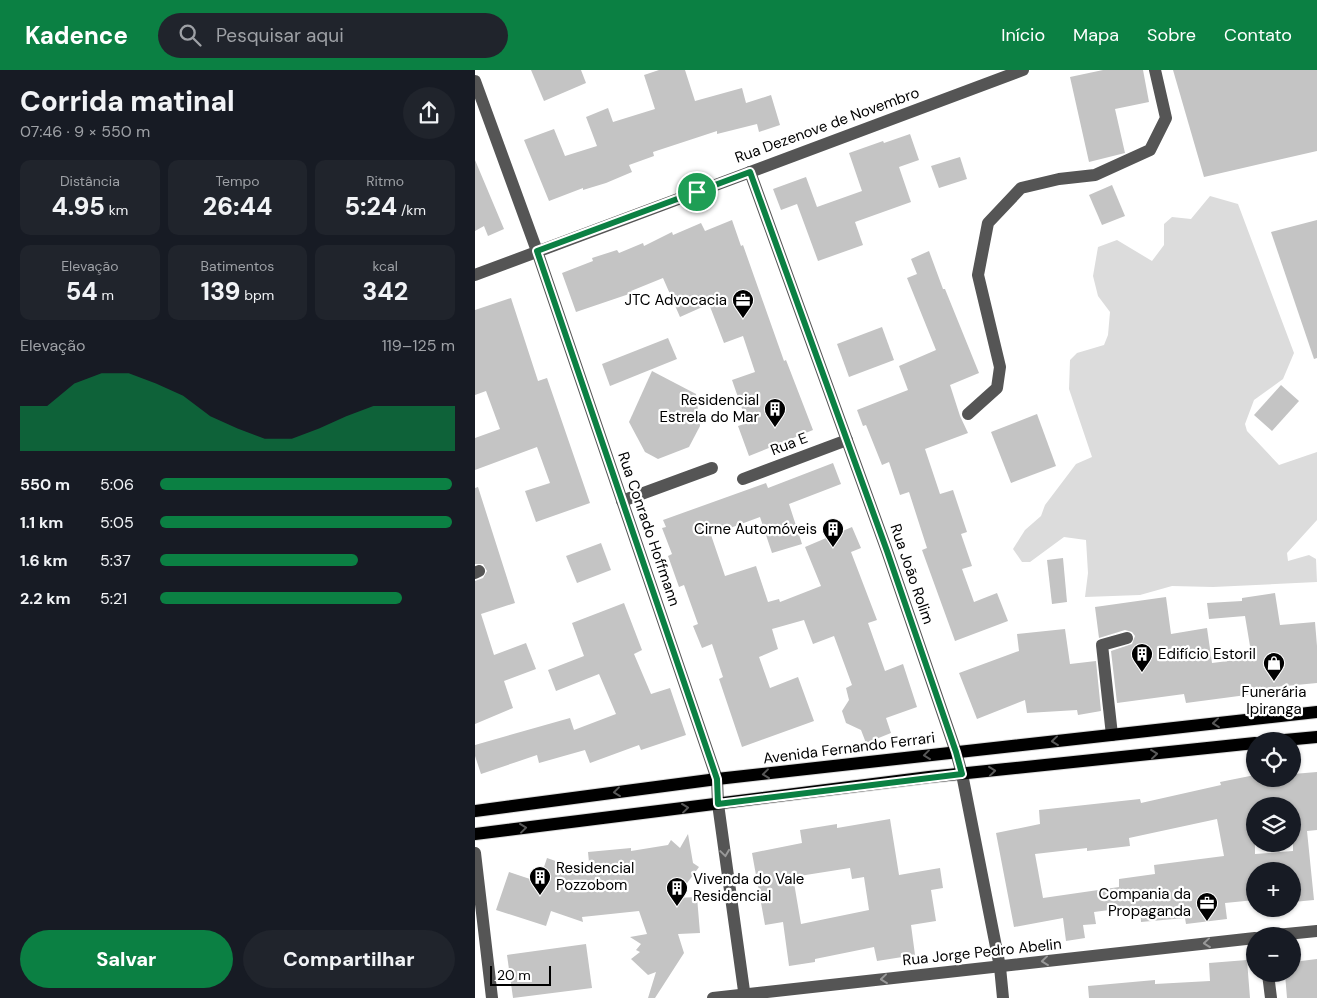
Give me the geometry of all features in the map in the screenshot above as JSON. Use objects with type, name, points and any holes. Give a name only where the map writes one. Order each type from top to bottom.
[{"type":"main road","name":"Avenida Fernando Ferrari","points":[[475,811],[717,779],[1317,712]]},
{"type":"main road","points":[[1301,738],[1317,737]]},
{"type":"main road","points":[[475,834],[962,774],[1246,744]]},
{"type":"street","name":"Rua Dezenove de Novembro","points":[[475,275],[1023,70]]},
{"type":"street","points":[[968,414],[997,388],[1000,366],[978,275],[988,223],[1021,188],[1095,175],[1150,150],[1166,118],[1155,70]]},
{"type":"street","name":"Rua Conrado Hoffmann","points":[[475,81],[537,251],[717,779],[718,804],[744,996]]},
{"type":"street","name":"Rua João Rolim","points":[[750,172],[847,440],[956,752],[1000,966],[1003,998]]},
{"type":"street","name":"Rua E","points":[[743,479],[847,440]]},
{"type":"street","points":[[622,501],[712,468]]},
{"type":"street","points":[[1112,735],[1102,645],[1127,638]]},
{"type":"street","points":[[475,853],[492,998]]},
{"type":"street","points":[[1301,933],[1317,931]]},
{"type":"street","name":"Rua Jorge Pedro Abelin","points":[[713,998],[1246,939]]},
{"type":"street","points":[[1269,982],[1271,998]]},
{"type":"shaded area","points":[[1210,196],[1238,204],[1294,353],[1283,379],[1254,400],[1245,424],[1247,431],[1279,465],[1317,452],[1317,520],[1287,553],[1288,561],[1309,555],[1316,559],[1317,582],[1213,587],[1172,586],[1140,595],[1085,597],[1088,573],[1086,540],[1064,537],[1030,562],[1022,562],[1013,549],[1025,530],[1041,516],[1045,505],[1076,464],[1092,457],[1069,389],[1070,360],[1077,353],[1104,345],[1108,335],[1110,312],[1098,296],[1093,276],[1098,247],[1117,240],[1152,261],[1164,245],[1164,224],[1172,217],[1191,219]]},
{"type":"building","points":[[531,70],[581,70],[586,83],[544,101]]},
{"type":"building","points":[[659,70],[685,70],[695,101],[742,88],[746,103],[771,95],[780,125],[759,132],[757,124],[717,134],[717,131],[653,152],[654,156],[629,165],[632,172],[606,183],[583,190],[583,188],[549,201],[524,140],[554,129],[565,156],[597,146],[586,117],[608,108],[613,122],[655,109],[644,75]]},
{"type":"building","points":[[1103,70],[1143,70],[1149,102],[1115,109],[1125,153],[1089,162],[1070,77]]},
{"type":"building","points":[[1173,70],[1317,70],[1317,151],[1204,177]]},
{"type":"building","points":[[910,134],[919,160],[899,167],[911,202],[855,222],[863,245],[818,261],[797,204],[781,210],[773,189],[806,177],[817,207],[862,191],[849,153]]},
{"type":"building","points":[[960,157],[967,179],[939,188],[931,166]]},
{"type":"building","points":[[475,160],[504,229],[488,236],[484,226],[475,231]]},
{"type":"building","points":[[1112,185],[1125,216],[1102,225],[1089,195]]},
{"type":"building","points":[[732,220],[741,246],[743,245],[784,361],[786,360],[813,430],[749,456],[738,426],[747,423],[732,380],[755,372],[743,336],[724,343],[709,304],[680,317],[663,278],[631,291],[632,293],[576,312],[562,273],[593,261],[592,258],[617,250],[619,253],[643,243],[644,246],[672,232],[673,235],[701,223],[705,231]]},
{"type":"building","points":[[1317,220],[1317,358],[1314,359],[1271,232]]},
{"type":"building","points":[[929,251],[979,373],[950,385],[960,416],[968,433],[925,449],[940,494],[953,490],[967,532],[961,534],[972,566],[962,569],[974,602],[997,593],[1008,621],[955,641],[922,550],[927,548],[909,492],[900,495],[889,462],[882,465],[866,425],[863,426],[857,410],[908,390],[899,366],[936,350],[907,278],[917,274],[911,259]]},
{"type":"building","points":[[511,298],[538,381],[547,378],[590,503],[536,522],[525,491],[550,483],[537,447],[475,470],[475,438],[500,429],[486,391],[475,395],[475,310]]},
{"type":"building","points":[[882,327],[894,360],[849,377],[837,344]]},
{"type":"building","points":[[668,338],[677,359],[610,386],[602,364]]},
{"type":"building","points":[[652,371],[696,394],[700,426],[689,447],[658,459],[645,452],[629,422]]},
{"type":"building","points":[[1281,385],[1299,401],[1272,431],[1254,415]]},
{"type":"building","points":[[1037,414],[1056,466],[1011,483],[991,432]]},
{"type":"building","points":[[833,463],[841,484],[789,504],[802,544],[772,553],[760,517],[711,535],[725,576],[756,566],[768,602],[779,599],[780,602],[821,586],[805,547],[852,527],[861,548],[851,552],[877,620],[868,623],[885,671],[903,664],[917,707],[886,718],[891,733],[866,743],[861,730],[846,723],[842,711],[849,700],[846,688],[852,685],[834,636],[813,644],[804,620],[772,629],[778,649],[759,657],[770,688],[798,677],[814,721],[742,747],[719,679],[723,677],[712,644],[702,648],[693,626],[698,624],[684,585],[679,587],[668,556],[672,554],[662,528],[666,527],[663,520],[766,483],[768,488]]},
{"type":"building","points":[[478,487],[515,603],[481,614],[494,655],[526,643],[536,669],[504,681],[513,708],[475,724],[475,581],[483,578],[487,571],[483,564],[475,564],[475,488]]},
{"type":"building","points":[[601,543],[611,570],[577,583],[566,556]]},
{"type":"building","points":[[1063,558],[1067,602],[1052,604],[1047,560]]},
{"type":"building","points":[[1275,593],[1280,625],[1315,622],[1317,683],[1254,689],[1254,694],[1186,703],[1184,694],[1117,703],[1111,651],[1132,644],[1135,636],[1132,632],[1125,630],[1099,638],[1095,607],[1166,597],[1171,634],[1207,628],[1212,663],[1252,658],[1245,616],[1209,619],[1207,603],[1242,601],[1242,598]]},
{"type":"building","points":[[624,603],[642,650],[634,654],[651,694],[670,688],[686,735],[641,750],[639,745],[590,763],[585,750],[539,763],[537,755],[481,774],[475,756],[475,745],[570,718],[574,730],[616,714],[599,674],[556,691],[548,670],[584,656],[572,623]]},
{"type":"building","points":[[1065,629],[1070,664],[1096,661],[1101,711],[1078,715],[1077,710],[1027,713],[1025,700],[977,719],[959,673],[1019,651],[1017,634]]},
{"type":"building","points":[[1317,772],[1317,830],[1307,831],[1314,900],[1301,901],[1301,862],[1246,862],[1246,901],[1225,903],[1227,919],[1186,924],[1185,918],[1141,922],[1140,906],[1094,912],[1096,924],[1083,925],[1085,938],[1066,941],[1063,918],[1014,927],[996,833],[1040,824],[1039,810],[1140,799],[1141,803],[1221,785],[1220,782],[1246,777],[1246,787],[1301,787],[1301,773]],"holes":[[[1217,819],[1224,856],[1154,865],[1155,874],[1119,879],[1119,887],[1043,898],[1035,854],[1087,848],[1087,851],[1130,846],[1129,838]]]},
{"type":"building","points":[[890,819],[899,875],[940,868],[943,888],[931,890],[936,921],[911,925],[915,955],[877,961],[874,947],[815,959],[815,962],[789,966],[783,922],[765,925],[752,853],[802,843],[800,830],[837,824],[837,828]],"holes":[[[850,868],[852,879],[864,877],[869,910],[801,924],[793,877]]]},
{"type":"building","points":[[688,834],[693,863],[699,867],[676,898],[697,897],[700,933],[678,934],[684,953],[655,998],[648,998],[656,972],[648,975],[631,959],[640,952],[636,950],[641,944],[630,937],[647,934],[639,911],[582,917],[583,922],[551,911],[546,926],[496,910],[509,872],[539,882],[547,858],[590,873],[588,852],[631,848],[631,851],[668,845],[671,840],[680,848]]},
{"type":"building","points":[[586,944],[592,988],[513,998],[507,955]]},
{"type":"building","points":[[1317,959],[1317,998],[1287,998],[1286,982],[1301,982],[1301,961]]},
{"type":"building","points":[[1246,960],[1246,982],[1249,982],[1250,998],[1089,998],[1088,986],[1155,980],[1155,984],[1210,981],[1209,963]]},
{"type":"place","name":"JTC Advocacia","points":[[743,319]]},
{"type":"place","name":"Residencial Estrela do Mar","points":[[775,428]]},
{"type":"place","name":"Cirne Automóveis","points":[[833,548]]},
{"type":"place","name":"Edifício Estoril","points":[[1142,673]]},
{"type":"place","name":"Funerária Ipiranga","points":[[1274,682]]},
{"type":"place","name":"Residencial Pozzobom","points":[[540,896]]},
{"type":"place","name":"Vivenda do Vale Residencial","points":[[677,907]]},
{"type":"place","name":"Compania da Propaganda","points":[[1207,922]]},
{"type":"route","points":[[750,172],[887,551],[962,774],[718,804],[717,779],[537,251],[697,192],[750,172]]}]
